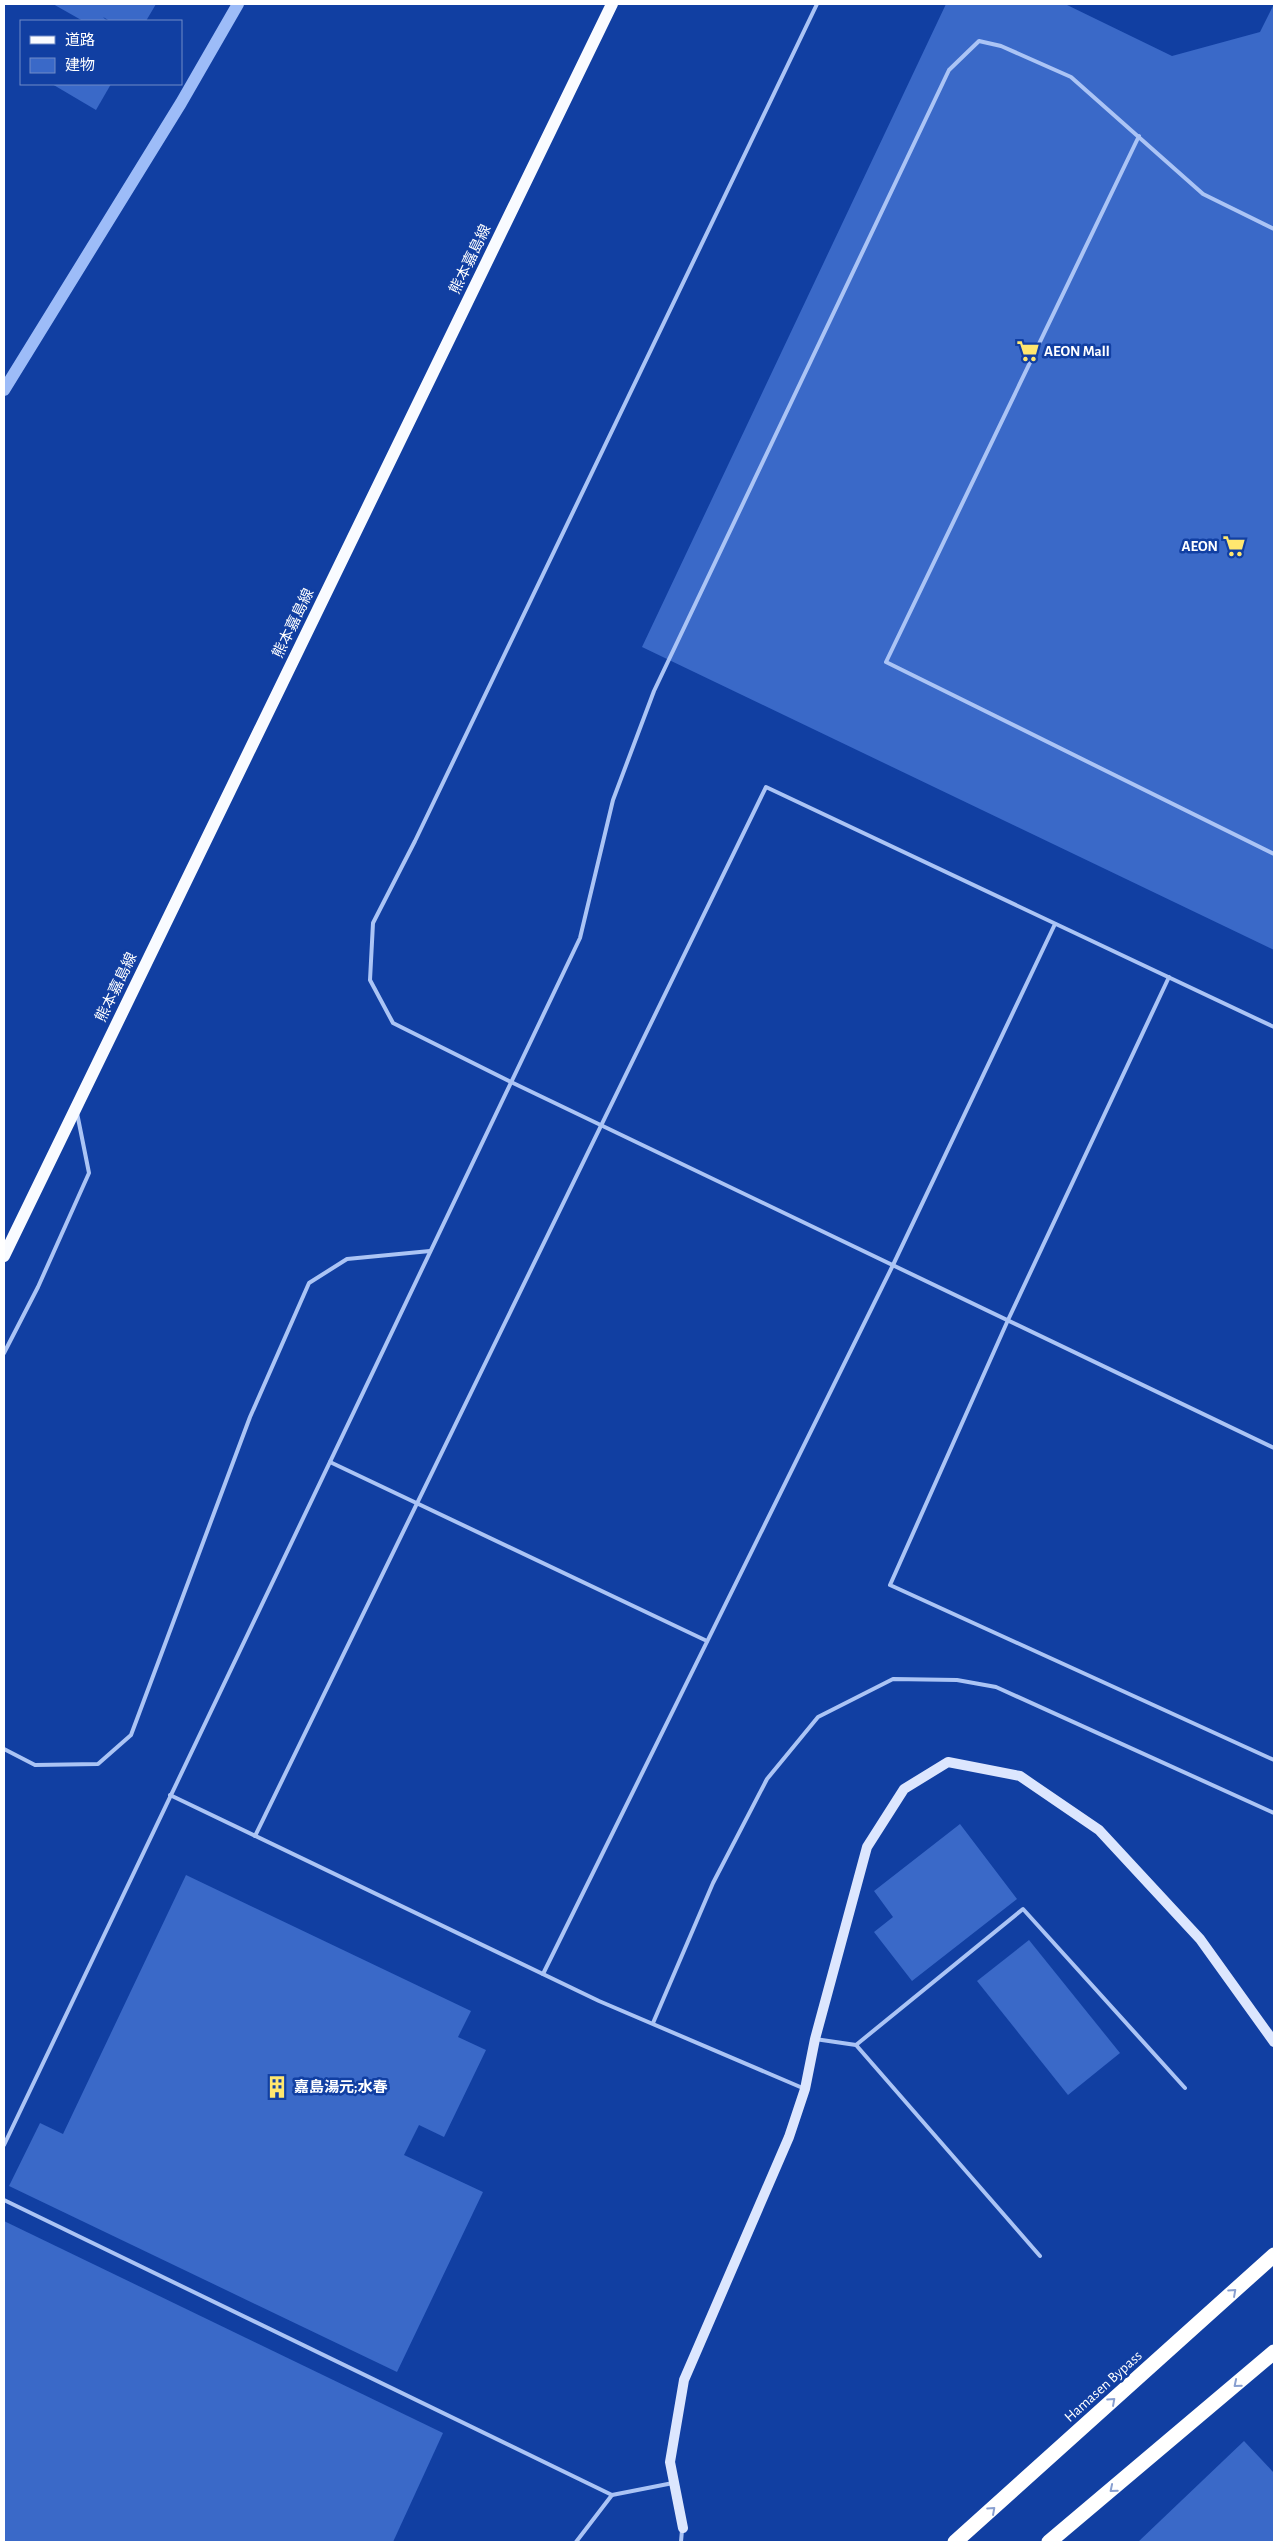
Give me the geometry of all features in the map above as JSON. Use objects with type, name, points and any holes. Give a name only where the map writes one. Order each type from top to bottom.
[{"type":"highway","name":"Hamasen Bypass","points":[[955,2542],[1274,2256]]},
{"type":"highway","points":[[1049,2542],[1274,2352]]},
{"type":"main road","name":"熊本嘉島線","points":[[4,1256],[612,4]]},
{"type":"street","points":[[682,2528],[670,2462],[684,2380],[789,2138],[805,2090],[816,2039],[867,1848],[904,1789],[948,1762],[1020,1776],[1099,1830],[1200,1939],[1274,2042]]},
{"type":"lane","points":[[817,4],[419,832],[373,923],[370,980],[393,1023],[602,1126],[1274,1448]]},
{"type":"lane","points":[[4,2145],[580,938],[613,800],[654,691],[949,70],[979,42],[1001,46],[1071,77],[1203,194],[1274,229]]},
{"type":"lane","points":[[1139,136],[886,662],[1274,854]]},
{"type":"lane","points":[[255,1836],[766,787],[1274,1027]]},
{"type":"lane","points":[[543,1974],[893,1265],[1056,924]]},
{"type":"lane","points":[[1169,977],[1008,1320],[890,1585],[1274,1760]]},
{"type":"lane","points":[[4,1353],[38,1287],[89,1173],[76,1107]]},
{"type":"lane","points":[[4,1749],[35,1765],[98,1764],[130,1735],[250,1417],[309,1283],[347,1259],[430,1252]]},
{"type":"lane","points":[[330,1462],[707,1641]]},
{"type":"lane","points":[[653,2023],[713,1883],[767,1779],[818,1717],[893,1679],[957,1680],[996,1687],[1274,1813]]},
{"type":"lane","points":[[170,1795],[599,2001],[805,2090]]},
{"type":"lane","points":[[856,2045],[1023,1910],[1185,2088]]},
{"type":"lane","points":[[816,2039],[856,2045],[1040,2256]]},
{"type":"lane","points":[[4,2200],[612,2495],[673,2483]]},
{"type":"lane","points":[[576,2542],[612,2495]]},
{"type":"lane","points":[[681,2542],[682,2528]]},
{"type":"building","points":[[53,4],[156,4],[147,20],[108,20],[103,17],[106,20],[81,20]]},
{"type":"building","name":"AEON Mall","points":[[946,4],[1065,4],[1172,56],[1260,32],[1274,4],[1274,950],[642,647]]},
{"type":"building","points":[[54,85],[110,85],[96,110]]},
{"type":"building","points":[[960,1824],[1017,1899],[912,1981],[874,1932],[893,1917],[874,1891]]},
{"type":"building","name":"嘉島湯元;水春","points":[[186,1875],[471,2011],[458,2037],[486,2050],[444,2137],[419,2125],[404,2155],[483,2192],[397,2372],[9,2186],[40,2123],[63,2134]]},
{"type":"building","points":[[1029,1940],[1120,2053],[1068,2095],[977,1981]]},
{"type":"building","points":[[4,2221],[443,2433],[393,2542],[4,2542]]},
{"type":"building","points":[[1244,2441],[1274,2473],[1274,2542],[1138,2542]]},
{"type":"waterway","points":[[4,390],[181,103],[238,4]]},
{"type":"place","name":"AEON Mall","points":[[1028,351]]},
{"type":"place","name":"AEON","points":[[1234,546]]},
{"type":"place","name":"嘉島湯元;水春","points":[[277,2087]]}]
